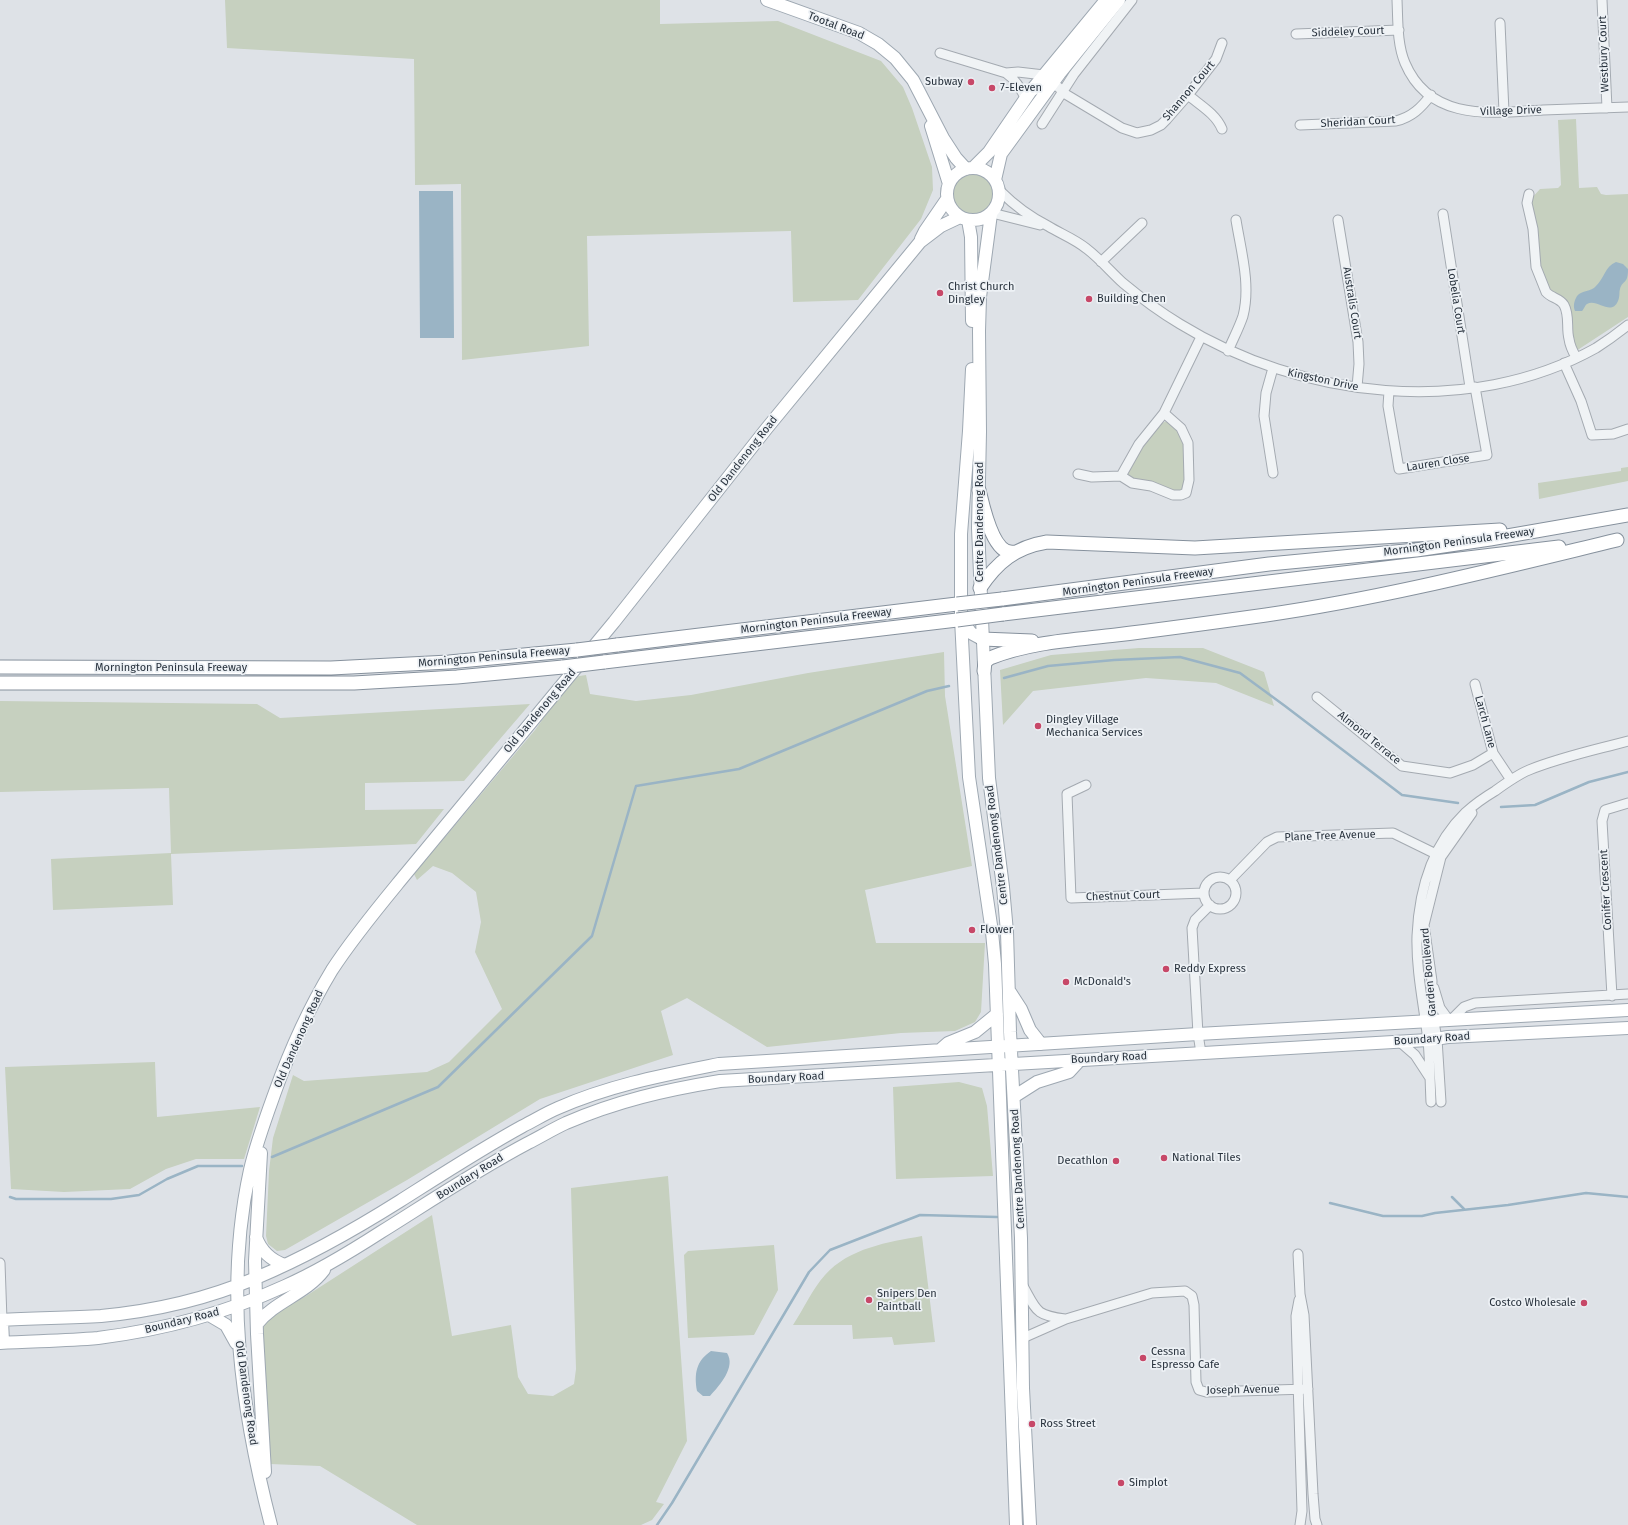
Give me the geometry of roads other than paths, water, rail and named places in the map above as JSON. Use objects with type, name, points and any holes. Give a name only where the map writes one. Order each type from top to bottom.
[{"type":"highway","points":[[979,490],[994,537],[1005,551],[1009,553],[1047,542],[1195,548],[1377,536],[1560,527]]},
{"type":"highway","name":"Mornington Peninsula Freeway","points":[[0,667],[331,668],[449,662],[576,650],[1002,599],[1269,564],[1416,550],[1628,515]]},
{"type":"highway","points":[[982,639],[992,641],[1056,641],[1117,635],[1266,615],[1344,602],[1456,579],[1622,539]]},
{"type":"highway","name":"Mornington Peninsula Freeway","points":[[0,683],[347,683],[457,677],[563,667],[1169,595],[1303,577],[1622,539]]},
{"type":"highway","points":[[980,588],[991,572],[1015,552]]},
{"type":"highway","points":[[984,671],[985,662],[990,658],[1056,641]]},
{"type":"main road","name":"Tootal Road","points":[[767,0],[859,33],[878,44],[903,66],[913,80],[951,151],[969,168]]},
{"type":"main road","points":[[1106,0],[1028,95],[992,147],[969,168],[955,176],[949,184],[948,199],[951,208],[964,219],[982,220],[991,214],[998,203],[1001,154],[1042,100],[1057,88],[1086,40],[1119,0]]},
{"type":"main road","name":"Tootal Road","points":[[925,103],[949,184]]},
{"type":"main road","points":[[969,168],[986,171],[998,186]]},
{"type":"main road","name":"Old Dandenong Road","points":[[920,242],[925,230],[948,199]]},
{"type":"main road","name":"Centre Dandenong Road","points":[[991,214],[980,297],[978,528],[989,778],[1004,900],[1013,1064],[1023,1286],[1023,1388],[1030,1525]]},
{"type":"main road","name":"Old Dandenong Road","points":[[272,1525],[241,1374],[237,1306],[240,1232],[245,1197],[252,1165],[262,1132],[280,1077],[306,1018],[333,969],[364,925],[614,622],[767,428],[920,242],[941,226],[964,219]]},
{"type":"main road","name":"Centre Dandenong Road","points":[[964,219],[971,237],[972,363],[969,431],[961,518],[959,619],[969,777],[992,932],[997,1016],[1016,1525]]},
{"type":"main road","points":[[980,588],[959,619],[971,633],[982,639]]},
{"type":"main road","points":[[1009,990],[1021,1010],[1030,1030],[1041,1044]]},
{"type":"main road","name":"Boundary Road","points":[[1,1320],[100,1316],[136,1312],[188,1300],[237,1285],[284,1265],[345,1234],[495,1141],[557,1108],[624,1084],[719,1064],[1450,1019],[1628,1010]]},
{"type":"main road","points":[[939,1051],[948,1043],[975,1032],[997,1016],[1010,1017]]},
{"type":"main road","name":"Boundary Road","points":[[2,1343],[95,1338],[160,1328],[209,1315],[256,1299],[327,1266],[506,1155],[565,1124],[616,1104],[672,1089],[720,1082],[1628,1028]]},
{"type":"main road","points":[[1167,1036],[1184,1044],[1197,1053]]},
{"type":"main road","points":[[1014,1096],[1037,1082],[1068,1072],[1080,1060]]},
{"type":"main road","name":"Old Dandenong Road","points":[[262,1132],[255,1234],[255,1278],[268,1511]]},
{"type":"main road","points":[[255,1234],[259,1245],[268,1256],[276,1262],[284,1265]]},
{"type":"main road","points":[[257,1324],[268,1311],[310,1285],[327,1266]]},
{"type":"main road","points":[[209,1315],[226,1325],[239,1349]]},
{"type":"main road","points":[[1,1320],[2,1343]]},
{"type":"street","points":[[1042,124],[1057,88],[1074,74],[1132,0]]},
{"type":"street","name":"Village Drive","points":[[1397,0],[1401,50],[1405,64],[1419,86],[1444,104],[1456,109],[1471,112],[1628,107]]},
{"type":"street","name":"Westbury Court","points":[[1602,0],[1607,108]]},
{"type":"street","points":[[1500,23],[1504,112]]},
{"type":"street","name":"Siddeley Court","points":[[1296,34],[1399,30]]},
{"type":"street","name":"Shannon Court","points":[[1057,88],[1122,128],[1137,133],[1151,130],[1161,125],[1188,95],[1216,59],[1222,43]]},
{"type":"street","points":[[940,53],[1006,73],[1013,78],[1028,95],[1040,87],[1057,88]]},
{"type":"street","points":[[1006,73],[1018,72],[1044,75]]},
{"type":"street","points":[[1188,95],[1214,116],[1222,129]]},
{"type":"street","name":"Sheridan Court","points":[[1300,125],[1396,121],[1411,116],[1417,112],[1431,96]]},
{"type":"street","name":"Kingston Drive","points":[[998,186],[1018,207],[1047,226],[1075,240],[1102,262],[1122,282],[1159,311],[1201,337],[1228,351],[1272,368],[1326,382],[1389,391],[1435,391],[1472,387],[1526,377],[1564,363],[1597,347],[1628,326]]},
{"type":"street","points":[[1529,194],[1527,203],[1533,229],[1536,267],[1548,295],[1562,302],[1564,306],[1568,320],[1569,340],[1576,357]]},
{"type":"street","name":"Kingston Drive","points":[[991,214],[1047,226]]},
{"type":"street","name":"Lobelia Court","points":[[1443,214],[1472,387]]},
{"type":"street","points":[[1228,351],[1243,316],[1246,293],[1246,282],[1236,220]]},
{"type":"street","name":"Australis Court","points":[[1338,220],[1358,342],[1359,364],[1357,387]]},
{"type":"street","points":[[1102,262],[1142,223]]},
{"type":"street","points":[[1121,476],[1140,444],[1164,413],[1201,337]]},
{"type":"street","points":[[1564,363],[1581,401],[1592,435],[1613,434],[1628,429]]},
{"type":"street","points":[[1272,368],[1266,393],[1264,416],[1273,473]]},
{"type":"street","name":"Lauren Close","points":[[1389,391],[1388,406],[1399,469],[1486,456],[1472,387]]},
{"type":"street","points":[[1078,474],[1092,478],[1121,476],[1132,483],[1151,486],[1172,495],[1181,496],[1186,493],[1189,480],[1188,443],[1181,428],[1164,413]]},
{"type":"street","name":"Larch Lane","points":[[1475,684],[1493,753],[1511,780]]},
{"type":"street","name":"Almond Terrace","points":[[1317,697],[1402,766],[1450,773],[1473,766],[1493,753]]},
{"type":"street","name":"Garden Boulevard","points":[[1433,1039],[1419,981],[1417,936],[1419,910],[1424,884],[1450,831],[1466,812],[1481,800],[1527,771],[1552,761],[1628,741]]},
{"type":"street","name":"Chestnut Court","points":[[1086,785],[1067,794],[1071,898],[1204,893]]},
{"type":"street","name":"Conifer Crescent","points":[[1612,996],[1602,815],[1605,810],[1628,803]]},
{"type":"street","name":"Plane Tree Avenue","points":[[1230,880],[1267,842],[1277,837],[1393,833],[1438,855]]},
{"type":"street","name":"Garden Boulevard","points":[[1429,1021],[1432,981],[1424,925],[1438,855]]},
{"type":"street","points":[[1223,877],[1230,880],[1236,889],[1236,895],[1231,905],[1220,909],[1210,905],[1206,901],[1204,893],[1208,883],[1212,879],[1223,877]]},
{"type":"street","points":[[1197,1053],[1198,1034],[1192,928],[1195,920],[1210,905]]},
{"type":"street","points":[[1432,981],[1440,1008],[1450,1019],[1464,1007],[1475,1003],[1628,994]]},
{"type":"street","points":[[1431,1102],[1430,1079],[1433,1039]]},
{"type":"street","points":[[1433,1039],[1441,1102]]},
{"type":"street","points":[[1400,1042],[1415,1055],[1430,1079]]},
{"type":"street","points":[[1298,1254],[1300,1294],[1304,1315],[1313,1494],[1315,1519],[1317,1525]]},
{"type":"street","points":[[0,1263],[1,1320]]},
{"type":"street","name":"Joseph Avenue","points":[[1023,1286],[1036,1310],[1047,1316],[1066,1319]]},
{"type":"street","name":"Joseph Avenue","points":[[1023,1338],[1066,1319],[1152,1293],[1185,1291],[1192,1296],[1194,1305],[1196,1382],[1199,1390],[1206,1392],[1308,1389]]},
{"type":"street","points":[[1300,1294],[1296,1316],[1302,1511],[1300,1525]]},
{"type":"water","points":[[419,191],[453,191],[454,338],[420,338]]},
{"type":"water","points":[[1616,262],[1623,264],[1628,269],[1626,280],[1621,286],[1619,299],[1615,305],[1608,307],[1591,303],[1586,305],[1582,311],[1575,311],[1574,304],[1577,296],[1594,288],[1599,283],[1609,266]]},
{"type":"water","points":[[711,1351],[727,1353],[730,1364],[726,1376],[718,1387],[710,1396],[703,1396],[697,1391],[697,1368],[702,1359]]},
{"type":"waterway","points":[[1004,678],[1048,666],[1114,660],[1180,657],[1240,673],[1402,795],[1458,803]]},
{"type":"waterway","points":[[272,1157],[438,1087],[592,936],[636,786],[739,769],[927,691],[949,686]]},
{"type":"waterway","points":[[1501,807],[1535,805],[1589,782],[1628,772]]},
{"type":"waterway","points":[[10,1197],[16,1199],[111,1199],[139,1195],[167,1179],[198,1166],[242,1166]]},
{"type":"waterway","points":[[1330,1203],[1383,1216],[1422,1216],[1586,1193],[1628,1197]]},
{"type":"waterway","points":[[1452,1197],[1464,1209]]},
{"type":"waterway","points":[[657,1525],[672,1503],[809,1272],[830,1250],[920,1215],[997,1217]]},
{"type":"place","name":"Subway","points":[[971,82]]},
{"type":"place","name":"7-Eleven","points":[[992,88]]},
{"type":"place","name":"Christ Church Dingley","points":[[940,293]]},
{"type":"place","name":"Building Chen","points":[[1089,299]]},
{"type":"place","name":"Dingley Village Mechanica Services","points":[[1038,726]]},
{"type":"place","name":"Flower","points":[[972,930]]},
{"type":"place","name":"Reddy Express","points":[[1166,969]]},
{"type":"place","name":"McDonald's","points":[[1066,982]]},
{"type":"place","name":"National Tiles","points":[[1164,1158]]},
{"type":"place","name":"Decathlon","points":[[1116,1161]]},
{"type":"place","name":"Snipers Den Paintball","points":[[869,1300]]},
{"type":"place","name":"Costco Wholesale","points":[[1584,1303]]},
{"type":"place","name":"Cessna Espresso Cafe","points":[[1143,1358]]},
{"type":"place","name":"Ross Street","points":[[1032,1424]]},
{"type":"place","name":"Simplot","points":[[1121,1483]]}]
